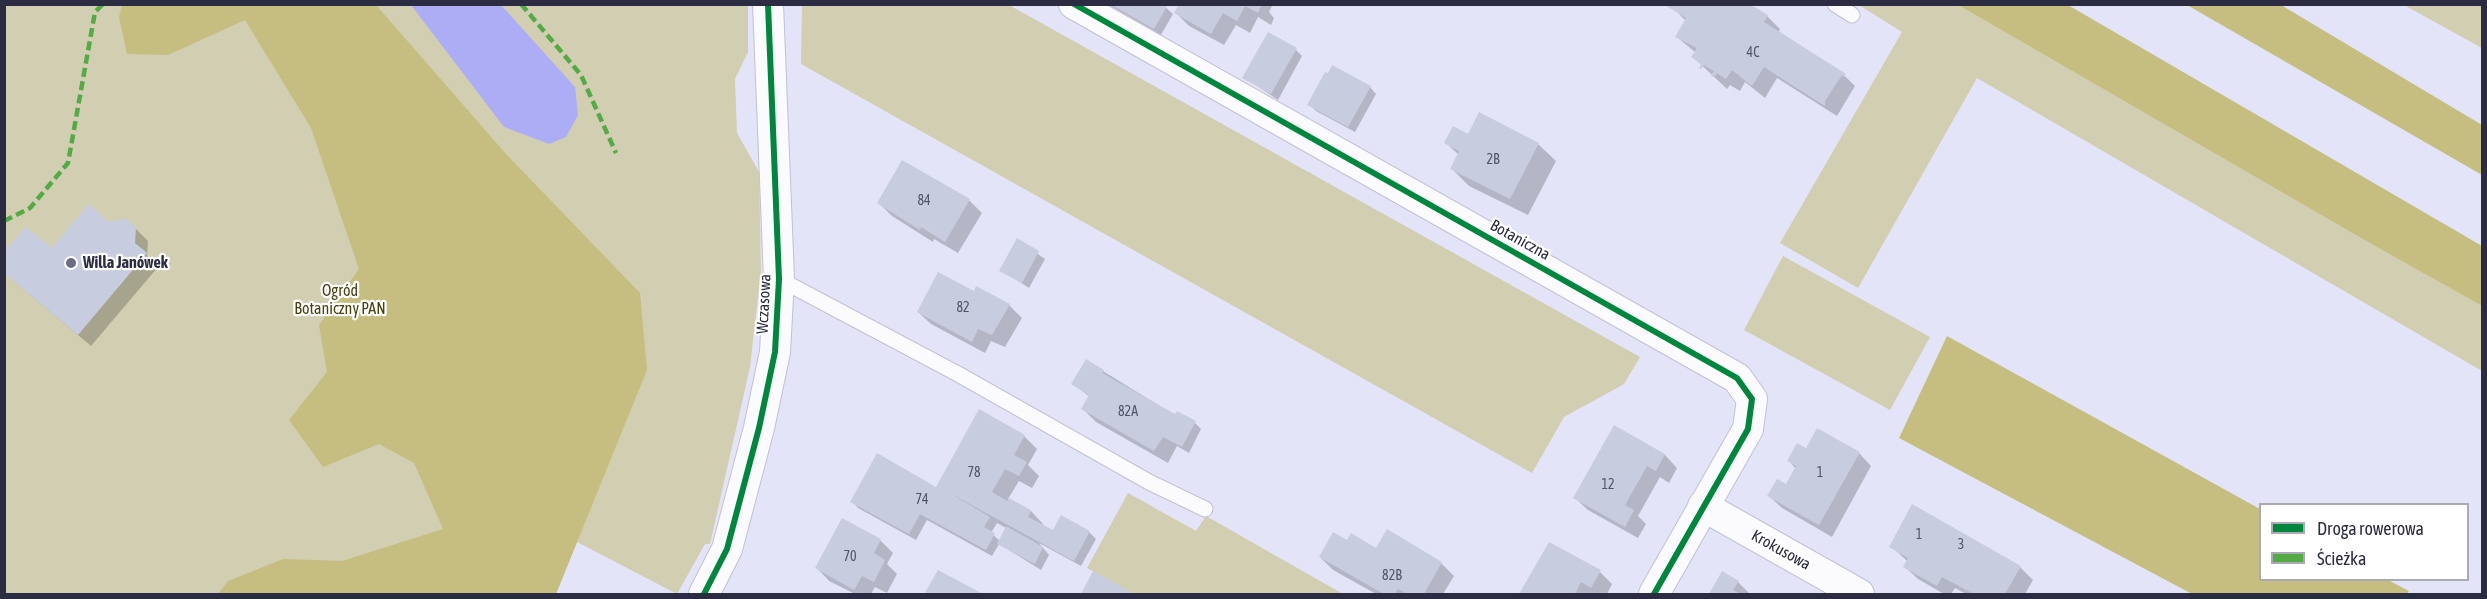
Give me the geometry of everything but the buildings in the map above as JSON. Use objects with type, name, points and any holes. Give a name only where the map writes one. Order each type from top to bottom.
[{"type":"street","name":"Wczasowa","points":[[704,594],[727,549],[759,428],[775,352],[779,279],[768,4]]},
{"type":"street","name":"Botaniczna","points":[[1074,4],[1737,378],[1752,399],[1748,429],[1654,594]]},
{"type":"street","name":"Krokusowa","points":[[1703,506],[1859,594]]},
{"type":"lane","points":[[1835,4],[1852,15]]},
{"type":"lane","points":[[779,279],[958,374],[1149,482],[1204,509]]},
{"type":"green space","name":"Ogród Botaniczny PAN","points":[[4,5],[748,5],[748,52],[735,79],[737,133],[759,172],[761,271],[750,367],[710,544],[705,544],[677,594],[577,542],[556,594],[5,594]]},
{"type":"green space","points":[[122,5],[376,5],[506,154],[640,293],[647,370],[556,594],[218,594],[228,581],[283,559],[342,561],[443,529],[414,463],[379,444],[323,467],[289,420],[327,372],[319,325],[359,269],[311,128],[245,20],[168,55],[127,54],[119,17]]},
{"type":"green space","points":[[802,5],[1009,5],[1640,357],[1624,384],[1564,417],[1532,473],[801,64]]},
{"type":"green space","points":[[1859,5],[1958,5],[2482,306],[2482,371],[1977,78],[1858,288],[1780,243],[1902,32]]},
{"type":"green space","points":[[1958,5],[2068,5],[2482,246],[2482,306],[2373,245]]},
{"type":"green space","points":[[2187,5],[2281,5],[2482,125],[2482,175]]},
{"type":"green space","points":[[2404,5],[2482,5],[2482,48]]},
{"type":"green space","points":[[1783,256],[1930,337],[1890,410],[1744,330]]},
{"type":"green space","points":[[1947,336],[2259,508],[2259,581],[2390,581],[2409,591],[2407,594],[2192,594],[1899,438]]},
{"type":"green space","points":[[1128,493],[1196,531],[1206,516],[1343,594],[1134,594],[1087,568]]},
{"type":"water","points":[[411,5],[501,5],[575,87],[578,115],[566,137],[549,144],[504,127]]},
{"type":"marked path","points":[[4,221],[30,208],[68,163],[95,12],[103,4]]},
{"type":"marked path","points":[[521,4],[581,75],[616,153]]},
{"type":"cycle path","points":[[704,594],[727,549],[759,428],[775,352],[779,279],[768,4]]},
{"type":"cycle path","points":[[1074,4],[1737,378],[1752,399],[1748,429],[1654,594]]},
{"type":"place","name":"Willa Janówek","points":[[71,263]]}]
